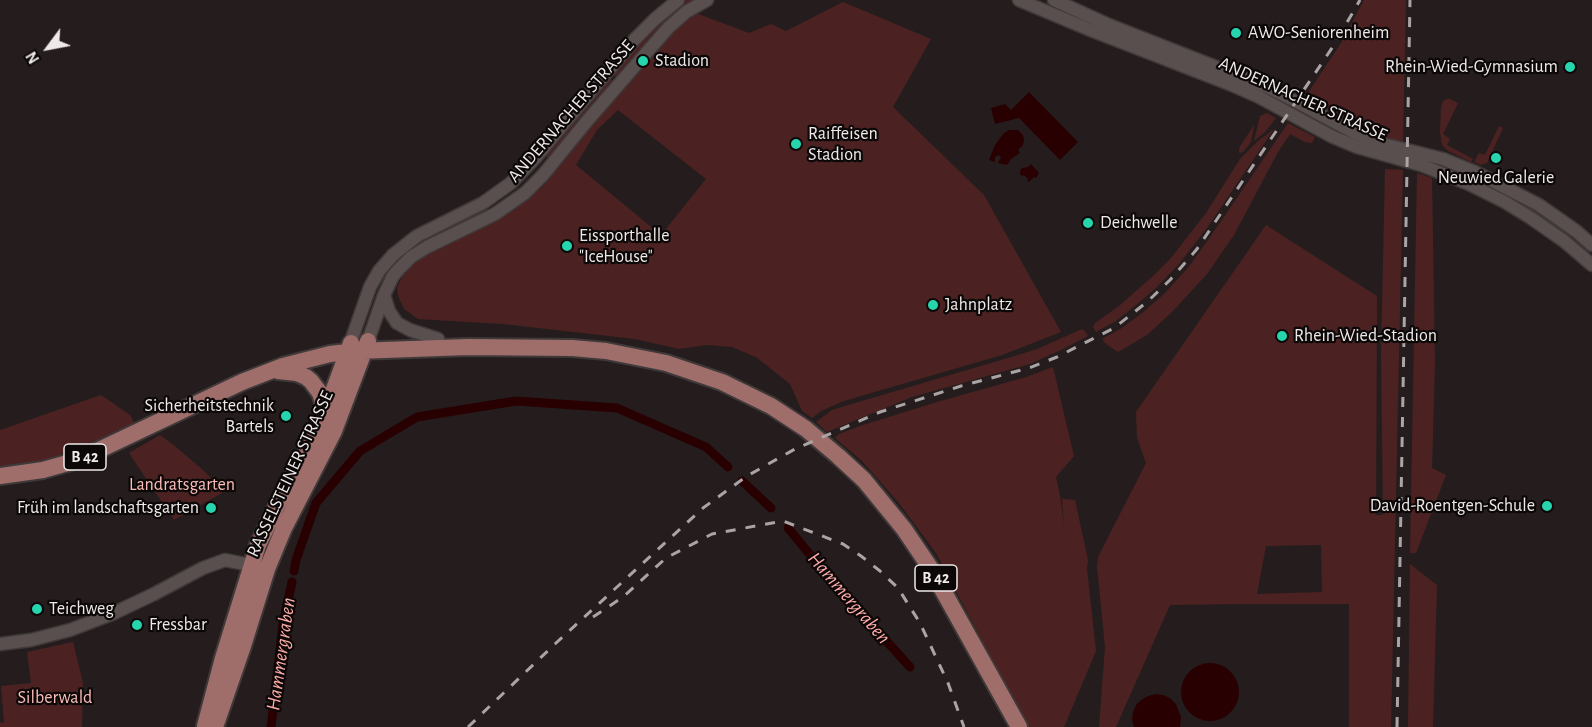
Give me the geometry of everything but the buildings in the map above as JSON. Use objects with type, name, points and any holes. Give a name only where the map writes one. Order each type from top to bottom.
[{"type":"main road","name":"B 42","points":[[164,419],[208,391],[275,358],[305,349],[438,339],[549,342],[572,348]]},
{"type":"main road","name":"B 42","points":[[0,476],[43,470],[78,459],[271,370],[358,346],[572,348],[606,351],[641,358],[685,369],[722,382],[756,399],[784,414],[828,446],[849,466],[877,494],[917,548],[1019,727]]},
{"type":"main road","name":"RASSELSTEINER STRASSE","points":[[215,727],[242,649],[267,526],[310,447],[358,346]]},
{"type":"main road","name":"RASSELSTEINER STRASSE","points":[[204,727],[223,658],[259,567],[284,528],[334,430],[358,346]]},
{"type":"main road","points":[[271,370],[306,377],[320,393],[326,412]]},
{"type":"street","name":"ANDERNACHER STRASSE","points":[[358,346],[370,287],[379,271],[393,255],[417,236],[483,203],[518,177],[635,39],[678,0]]},
{"type":"street","name":"ANDERNACHER STRASSE","points":[[358,346],[393,276],[411,257],[435,242],[495,214],[531,188],[668,28],[686,12],[706,0]]},
{"type":"street","name":"ANDERNACHER STRASSE","points":[[1019,0],[1232,85],[1357,147],[1421,165],[1475,187],[1532,218],[1592,265]]},
{"type":"street","name":"ANDERNACHER STRASSE","points":[[1054,0],[1109,26],[1267,87],[1376,142],[1463,166],[1526,198],[1576,231],[1592,245]]},
{"type":"street","points":[[1576,231],[1592,233]]},
{"type":"street","points":[[384,295],[388,311],[397,323],[438,339]]},
{"type":"street","points":[[0,644],[32,640],[75,628],[112,614],[203,568],[225,560],[259,567]]},
{"type":"green space","points":[[686,0],[697,0],[619,79],[612,73],[637,43],[673,9]]},
{"type":"green space","points":[[1364,0],[1406,0],[1403,143],[1350,125],[1304,99],[1341,43]]},
{"type":"green space","points":[[843,2],[931,39],[893,107],[984,195],[1061,332],[1002,355],[844,401],[821,411],[812,418],[802,411],[790,384],[756,357],[732,347],[707,345],[679,349],[635,339],[503,324],[418,319],[404,309],[397,287],[405,272],[422,256],[514,210],[543,186],[587,129],[693,12],[749,33],[771,24],[786,31]],"holes":[[[618,110],[706,179],[661,235],[576,165],[597,130]]]},
{"type":"green space","points":[[608,78],[615,83],[552,158],[548,158],[546,153]]},
{"type":"green space","points":[[1447,99],[1458,103],[1443,134],[1450,139],[1447,145],[1473,159],[1471,162],[1448,151],[1442,145],[1441,107],[1443,101]]},
{"type":"green space","points":[[1267,113],[1276,118],[1254,141],[1260,116]]},
{"type":"green space","points":[[1288,123],[1315,137],[1312,143],[1290,134],[1234,235],[1207,274],[1147,335],[1118,352],[1106,344],[1102,339],[1142,313],[1187,269]]},
{"type":"green space","points":[[1254,125],[1251,142],[1243,152],[1239,153],[1239,148]]},
{"type":"green space","points":[[1499,126],[1503,128],[1487,163],[1481,165],[1474,162],[1479,153],[1485,155]]},
{"type":"green space","points":[[1274,129],[1207,228],[1179,264],[1136,305],[1116,321],[1096,332],[1093,327],[1095,323],[1119,306],[1171,258],[1206,213],[1240,159]]},
{"type":"green space","points":[[1385,169],[1403,170],[1391,727],[1349,727],[1349,604],[1246,604],[1170,605],[1116,727],[1099,727],[1105,647],[1098,557],[1146,463],[1137,438],[1136,412],[1266,225],[1377,296],[1376,515],[1383,515],[1381,354]],"holes":[[[1321,545],[1322,592],[1257,594],[1266,546]]]},
{"type":"green space","points":[[1417,173],[1432,178],[1435,364],[1432,468],[1446,475],[1416,553],[1410,553]]},
{"type":"green space","points":[[1082,329],[1088,336],[1030,364],[912,397],[827,432],[816,422],[832,410],[1037,349]]},
{"type":"green space","points":[[1053,367],[1074,456],[1056,477],[1064,526],[1062,499],[1075,500],[1088,560],[1096,651],[1064,727],[1029,727],[936,553],[898,502],[862,461],[835,438],[839,434],[860,426]]},
{"type":"green space","points":[[101,395],[130,415],[134,423],[97,441],[49,459],[0,467],[0,430]]},
{"type":"green space","name":"Landratsgarten","points":[[160,435],[203,470],[224,492],[174,520],[129,453]]},
{"type":"green space","points":[[1410,564],[1437,585],[1433,727],[1408,727]]},
{"type":"green space","name":"Silberwald","points":[[73,642],[83,683],[82,727],[0,727],[0,723],[4,722],[1,686],[31,683],[27,652]]},
{"type":"shaded area","points":[[1029,92],[1078,142],[1060,160],[1019,118],[995,124],[991,108],[1005,104],[1011,110]]},
{"type":"shaded area","points":[[1009,130],[1018,130],[1023,135],[1023,145],[1018,150],[1020,153],[1007,165],[998,163],[1001,157],[999,155],[995,157],[995,162],[989,160],[995,145]]},
{"type":"shaded area","points":[[1031,164],[1039,173],[1029,182],[1024,175],[1020,174],[1020,171]]},
{"type":"shaded area","points":[[1204,663],[1216,663],[1231,671],[1239,686],[1239,698],[1231,713],[1216,721],[1204,721],[1189,713],[1181,698],[1181,686],[1189,671]]},
{"type":"shaded area","points":[[1156,694],[1170,698],[1176,704],[1181,717],[1180,727],[1134,727],[1132,720],[1136,705],[1148,696]]},
{"type":"waterway","name":"Hammergraben","points":[[294,571],[316,503],[360,451],[417,417],[516,401],[617,408],[706,447],[728,467]]},
{"type":"waterway","name":"Hammergraben","points":[[742,481],[771,508]]},
{"type":"waterway","name":"Hammergraben","points":[[788,528],[831,580],[910,667]]},
{"type":"waterway","name":"Hammergraben","points":[[271,727],[283,624],[292,582]]},
{"type":"railway","points":[[468,727],[703,508],[747,476],[795,449],[880,412],[961,386],[1029,368],[1057,357],[1114,328],[1147,302],[1197,249],[1334,45],[1360,0]]},
{"type":"railway","points":[[1397,727],[1410,0]]},
{"type":"railway","points":[[593,617],[623,597],[666,558],[712,534],[783,521],[843,544],[880,571],[898,588],[920,623],[948,683],[964,727]]},
{"type":"place","name":"AWO-Seniorenheim","points":[[1236,33]]},
{"type":"place","name":"Stadion","points":[[643,61]]},
{"type":"place","name":"Rhein-Wied-Gymnasium","points":[[1570,67]]},
{"type":"place","name":"Raiffeisen Stadion","points":[[796,144]]},
{"type":"place","name":"Neuwied Galerie","points":[[1496,158]]},
{"type":"place","name":"Deichwelle","points":[[1088,223]]},
{"type":"place","name":"Eissporthalle \"IceHouse\"","points":[[567,246]]},
{"type":"place","name":"Jahnplatz","points":[[933,305]]},
{"type":"place","name":"Rhein-Wied-Stadion","points":[[1282,336]]},
{"type":"place","name":"Sicherheitstechnik Bartels","points":[[286,416]]},
{"type":"place","name":"David-Roentgen-Schule","points":[[1547,506]]},
{"type":"place","name":"Früh im landschaftsgarten","points":[[211,508]]},
{"type":"place","name":"Teichweg","points":[[37,609]]},
{"type":"place","name":"Fressbar","points":[[137,625]]}]
